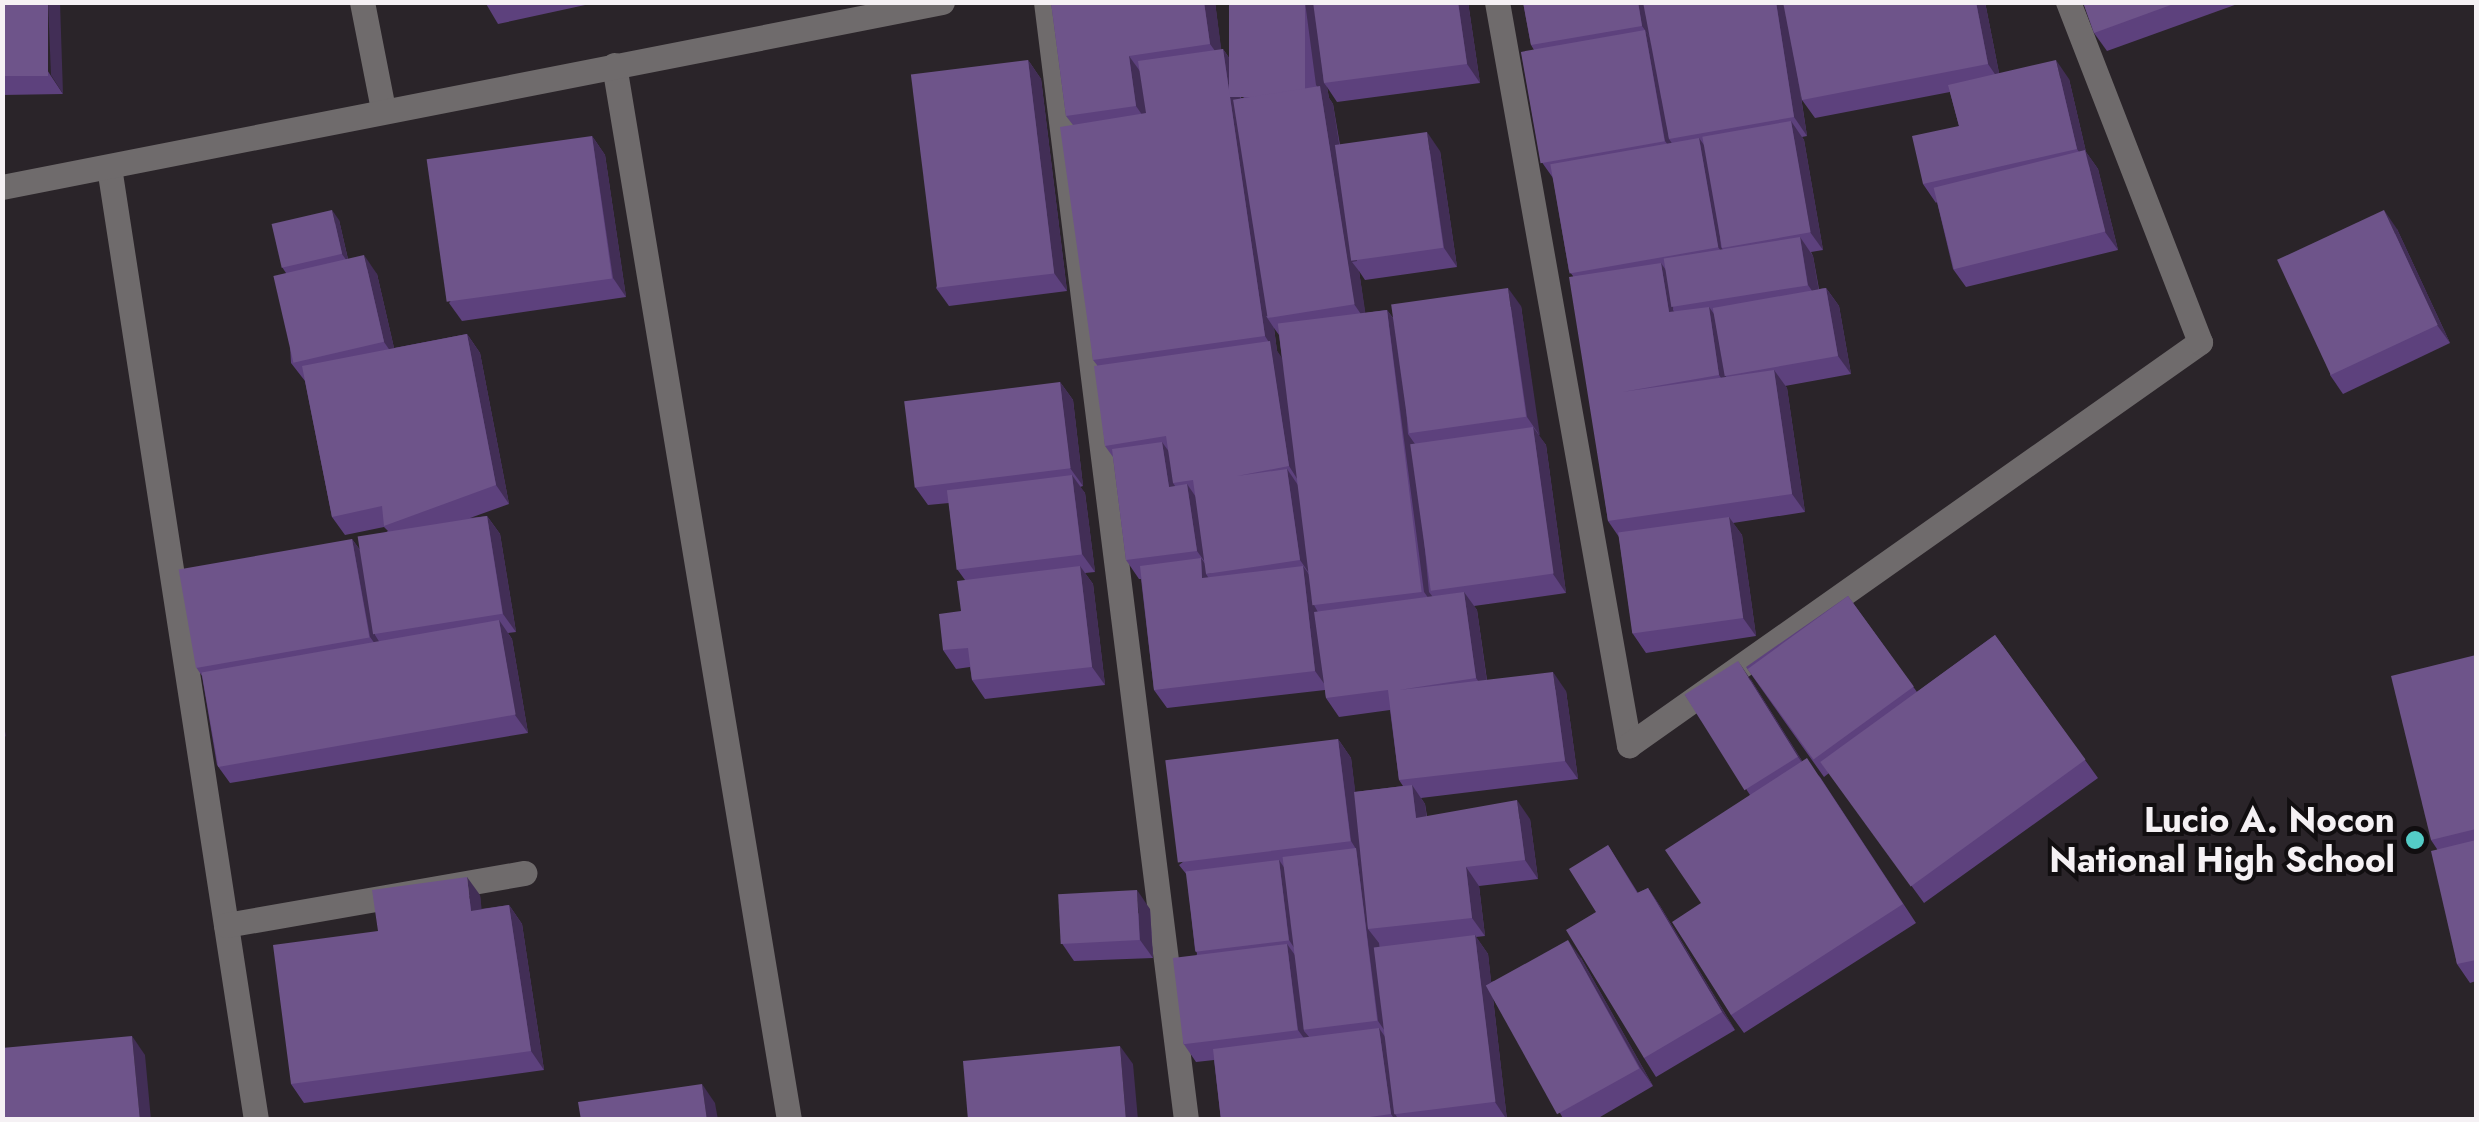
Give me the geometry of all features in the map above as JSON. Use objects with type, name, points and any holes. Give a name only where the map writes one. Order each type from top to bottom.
[{"type":"street","points":[[362,2],[382,108]]},
{"type":"street","points":[[2,188],[382,108],[942,2]]},
{"type":"street","points":[[1046,2],[1186,1120]]},
{"type":"street","points":[[1497,2],[1628,745],[2200,342],[2068,2]]},
{"type":"street","points":[[614,65],[790,1120]]},
{"type":"street","points":[[109,167],[256,1120]]},
{"type":"street","points":[[226,925],[524,874]]},
{"type":"building","points":[[2,2],[48,2],[48,76],[2,76]]},
{"type":"building","points":[[1051,2],[1204,2],[1210,44],[1129,56],[1136,106],[1066,116]]},
{"type":"building","points":[[1229,2],[1305,2],[1305,97],[1229,97]]},
{"type":"building","points":[[1313,2],[1458,2],[1467,64],[1324,83]]},
{"type":"building","points":[[1523,2],[1638,2],[1642,26],[1531,45]]},
{"type":"building","points":[[1643,2],[1776,2],[1794,117],[1669,139]]},
{"type":"building","points":[[1783,2],[1976,2],[1988,64],[1802,100]]},
{"type":"building","points":[[2083,2],[2179,2],[2094,33]]},
{"type":"building","points":[[1645,30],[1665,141],[1541,163],[1521,52]]},
{"type":"building","points":[[1223,49],[1265,336],[1093,360],[1060,127],[1146,113],[1138,61]]},
{"type":"building","points":[[1028,60],[1054,273],[937,288],[911,74]]},
{"type":"building","points":[[2056,60],[2077,149],[1923,184],[1912,136],[1959,126],[1948,85]]},
{"type":"building","points":[[1320,86],[1355,304],[1268,318],[1233,100]]},
{"type":"building","points":[[1791,121],[1811,232],[1722,248],[1702,137]]},
{"type":"building","points":[[1427,132],[1443,248],[1351,261],[1335,145]]},
{"type":"building","points":[[592,136],[612,279],[447,302],[427,159]]},
{"type":"building","points":[[1699,138],[1718,247],[1570,274],[1550,164]]},
{"type":"building","points":[[2085,150],[2105,232],[1954,269],[1934,188]]},
{"type":"building","points":[[332,210],[342,254],[282,268],[272,224]]},
{"type":"building","points":[[2384,210],[2438,325],[2331,375],[2277,260]]},
{"type":"building","points":[[1800,237],[1808,285],[1671,307],[1664,259]]},
{"type":"building","points":[[364,255],[384,342],[293,363],[273,276]]},
{"type":"building","points":[[1661,263],[1669,312],[1709,307],[1719,375],[1622,392],[1774,370],[1792,494],[1608,521],[1569,277]]},
{"type":"building","points":[[1508,288],[1526,417],[1409,433],[1391,304]]},
{"type":"building","points":[[1826,288],[1838,356],[1725,376],[1713,308]]},
{"type":"building","points":[[1387,310],[1422,592],[1312,605],[1278,323]]},
{"type":"building","points":[[467,334],[496,485],[384,526],[382,506],[332,517],[302,366]]},
{"type":"building","points":[[1270,341],[1289,466],[1237,476],[1287,469],[1300,560],[1206,574],[1193,480],[1173,483],[1166,436],[1105,446],[1094,366]]},
{"type":"building","points":[[1060,382],[1071,468],[915,487],[904,401]]},
{"type":"building","points":[[1533,427],[1554,574],[1431,591],[1410,444]]},
{"type":"building","points":[[1162,442],[1169,487],[1187,484],[1197,551],[1126,560],[1112,449]]},
{"type":"building","points":[[1072,475],[1082,554],[957,570],[947,490]]},
{"type":"building","points":[[487,516],[502,614],[373,634],[358,536]]},
{"type":"building","points":[[1729,517],[1743,618],[1632,634],[1618,533]]},
{"type":"building","points":[[352,539],[369,637],[196,668],[179,570]]},
{"type":"building","points":[[1201,558],[1202,578],[1303,566],[1315,671],[1154,690],[1140,566]]},
{"type":"building","points":[[1080,566],[1092,667],[972,680],[968,648],[943,650],[939,614],[961,611],[957,581]]},
{"type":"building","points":[[1464,592],[1476,678],[1399,690],[1553,672],[1565,761],[1399,780],[1388,690],[1326,698],[1314,612]]},
{"type":"building","points":[[1848,596],[1914,687],[1814,759],[1748,669]]},
{"type":"building","points":[[499,620],[516,715],[218,767],[202,672]]},
{"type":"building","points":[[1995,635],[2086,760],[1911,887],[1820,762]]},
{"type":"building","points":[[2476,655],[2476,829],[2431,840],[2391,676]]},
{"type":"building","points":[[1738,661],[1798,757],[1744,790],[1685,694]]},
{"type":"building","points":[[1338,739],[1351,841],[1178,862],[1165,760]]},
{"type":"building","points":[[1807,758],[1903,904],[1731,1015],[1672,922],[1701,903],[1665,850]]},
{"type":"building","points":[[1412,785],[1416,818],[1517,800],[1525,860],[1466,867],[1472,918],[1368,929],[1354,792]]},
{"type":"building","points":[[2476,840],[2476,960],[2457,964],[2431,851]]},
{"type":"building","points":[[1608,845],[1637,893],[1648,888],[1722,1012],[1644,1058],[1566,930],[1596,912],[1569,869]]},
{"type":"building","points":[[1356,848],[1377,1021],[1304,1030],[1283,857]]},
{"type":"building","points":[[1279,860],[1289,940],[1196,952],[1186,871]]},
{"type":"building","points":[[467,877],[471,911],[509,905],[531,1051],[291,1084],[273,945],[378,931],[372,890]]},
{"type":"building","points":[[1137,890],[1140,940],[1061,944],[1058,894]]},
{"type":"building","points":[[1475,935],[1495,1102],[1394,1114],[1374,947]]},
{"type":"building","points":[[1568,940],[1639,1069],[1557,1114],[1486,986]]},
{"type":"building","points":[[1287,944],[1298,1030],[1183,1044],[1173,958]]},
{"type":"building","points":[[1379,1028],[1391,1114],[1349,1120],[1221,1120],[1213,1049]]},
{"type":"building","points":[[132,1036],[140,1120],[2,1120],[2,1048]]},
{"type":"building","points":[[1120,1046],[1126,1120],[968,1120],[963,1061]]},
{"type":"building","points":[[702,1084],[707,1120],[581,1120],[578,1102]]},
{"type":"place","name":"Lucio A. Nocon National High School","points":[[2415,840]]}]
